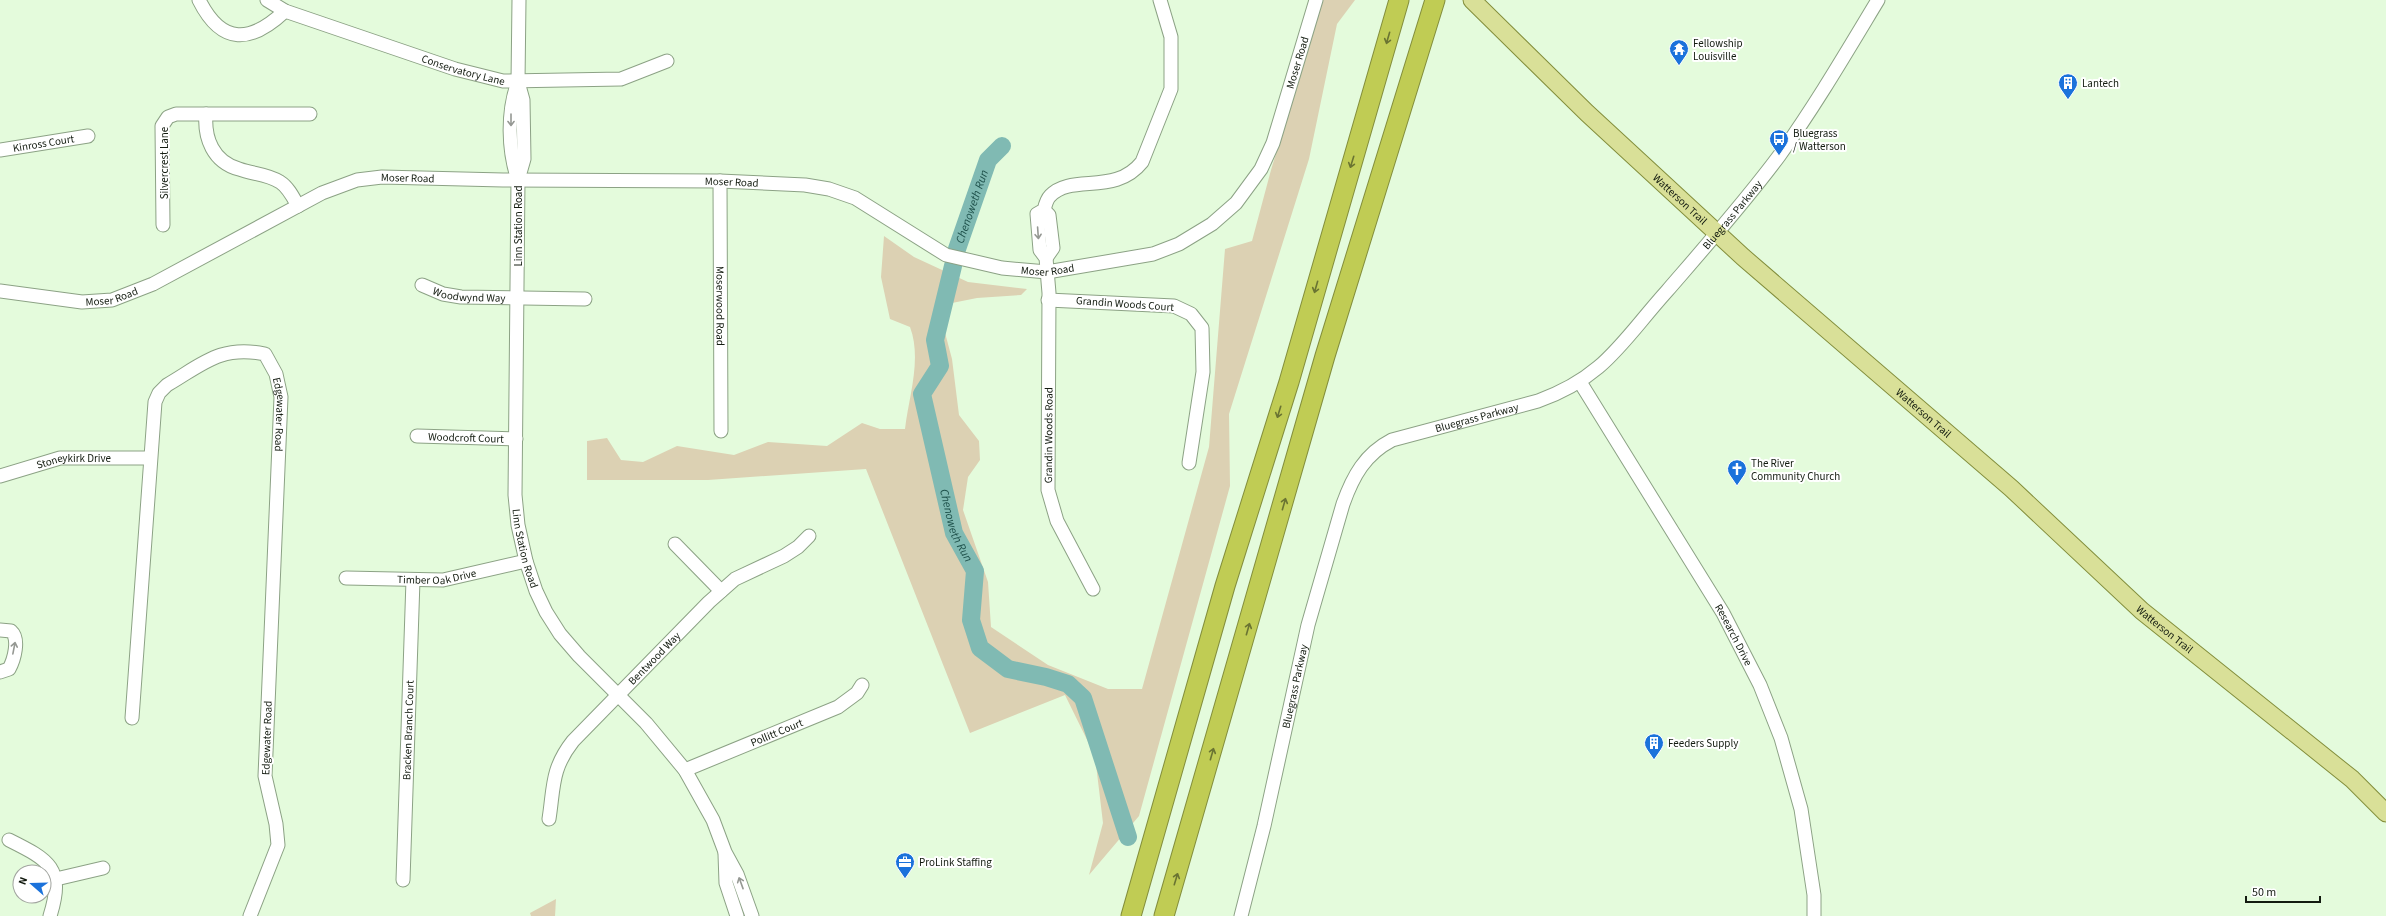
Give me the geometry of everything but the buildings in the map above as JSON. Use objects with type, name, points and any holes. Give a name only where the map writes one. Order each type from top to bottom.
[{"type":"highway","points":[[1131,916],[1225,586],[1289,382],[1399,0]]},
{"type":"highway","points":[[1164,916],[1325,356],[1434,3]]},
{"type":"main road","name":"Watterson Trail","points":[[1472,0],[1587,113],[1717,233],[2011,488],[2148,616],[2352,779],[2386,813]]},
{"type":"street","points":[[199,0],[206,14],[219,28],[246,36],[270,25],[285,11]]},
{"type":"street","name":"Conservatory Lane","points":[[267,0],[285,11],[455,69],[503,81],[518,82],[621,79],[667,62]]},
{"type":"street","name":"Linn Station Road","points":[[519,0],[518,82],[512,99],[511,158],[518,180],[519,298],[516,439],[518,525],[526,561],[536,591],[560,634],[579,656],[619,694],[664,742],[685,770],[713,820],[725,852],[737,874],[752,916]]},
{"type":"street","name":"Grandin Woods Road","points":[[1093,589],[1057,521],[1048,490],[1048,300],[1046,258],[1053,248],[1049,215],[1044,210],[1048,197],[1061,187],[1111,182],[1134,172],[1142,162],[1171,89],[1170,37],[1160,0]]},
{"type":"street","name":"Moser Road","points":[[0,292],[82,302],[112,300],[153,284],[298,206],[341,185],[371,178],[401,176],[518,180],[720,181],[805,185],[829,189],[855,198],[874,208],[946,255],[1002,268],[1047,272],[1152,254],[1195,235],[1212,224],[1236,203],[1261,169],[1273,143],[1316,0]]},
{"type":"street","name":"Bluegrass Parkway","points":[[1241,916],[1264,826],[1308,625],[1343,504],[1355,474],[1369,456],[1392,440],[1538,401],[1559,393],[1595,372],[1612,356],[1737,211],[1798,129],[1878,0]]},
{"type":"street","name":"Silvercrest Lane","points":[[163,225],[162,126],[164,121],[176,114],[310,114]]},
{"type":"street","points":[[206,114],[206,132],[218,156],[237,169],[280,182],[287,188],[298,206]]},
{"type":"street","name":"Kinross Court","points":[[0,150],[88,136]]},
{"type":"street","name":"Moserwood Road","points":[[720,181],[721,431]]},
{"type":"street","name":"Woodwynd Way","points":[[422,285],[451,296],[585,299]]},
{"type":"street","name":"Grandin Woods Court","points":[[1048,300],[1174,306],[1191,314],[1198,321],[1202,328],[1203,372],[1189,462]]},
{"type":"street","name":"Edgewater Road","points":[[132,718],[155,402],[159,393],[167,385],[222,353],[248,351],[265,354],[276,374],[281,397],[265,776],[276,824],[278,846],[250,916]]},
{"type":"street","name":"Research Drive","points":[[1580,382],[1723,613],[1760,685],[1781,738],[1801,809],[1814,895],[1814,916]]},
{"type":"street","name":"Woodcroft Court","points":[[417,436],[516,439]]},
{"type":"street","name":"Stoneykirk Drive","points":[[0,476],[60,458],[150,458]]},
{"type":"street","name":"Bentwood Way","points":[[549,819],[552,781],[563,754],[573,740],[720,591],[741,575],[784,556],[809,536]]},
{"type":"street","points":[[675,544],[720,591]]},
{"type":"street","name":"Timber Oak Drive","points":[[346,578],[413,580],[462,577],[526,561]]},
{"type":"street","name":"Bracken Branch Court","points":[[403,880],[413,580]]},
{"type":"street","points":[[0,630],[11,631],[16,639],[11,665],[5,672],[0,672]]},
{"type":"street","name":"Pollitt Court","points":[[685,770],[838,707],[857,693],[862,685]]},
{"type":"street","points":[[9,840],[41,857],[48,865],[56,879],[57,894],[50,916]]},
{"type":"street","name":"Linn Station Road","points":[[725,852],[726,883],[737,916]]},
{"type":"street","points":[[56,879],[103,868]]},
{"type":"shaded area","points":[[1323,0],[1355,0],[1337,24],[1309,159],[1229,414],[1230,486],[1139,816],[1089,875],[1103,823],[1095,756],[1065,695],[970,733],[866,469],[708,480],[587,480],[587,441],[607,438],[621,460],[643,462],[677,446],[734,455],[768,442],[827,446],[862,423],[880,429],[905,429],[914,378],[915,352],[910,327],[890,319],[881,277],[884,236],[914,257],[968,282],[1027,289],[1021,295],[977,298],[952,303],[944,329],[952,359],[959,415],[979,441],[980,460],[968,477],[963,510],[988,582],[991,627],[1048,665],[1108,689],[1142,689],[1209,447],[1225,249],[1252,241],[1271,170]]},
{"type":"shaded area","points":[[556,899],[555,916],[531,916],[530,913]]},
{"type":"waterway","name":"Chenoweth Run","points":[[957,249],[988,160],[1002,146]]},
{"type":"waterway","name":"Chenoweth Run","points":[[953,266],[935,340],[940,366],[922,394],[954,533],[975,571],[971,620],[980,648],[1008,669],[1046,677],[1068,684],[1083,698],[1128,837]]},
{"type":"place","name":"Fellowship Louisville","points":[[1679,66]]},
{"type":"place","name":"Lantech","points":[[2068,100]]},
{"type":"place","name":"Bluegrass / Watterson","points":[[1779,156]]},
{"type":"place","name":"The River Community Church","points":[[1737,486]]},
{"type":"place","name":"Feeders Supply","points":[[1654,760]]},
{"type":"place","name":"ProLink Staffing","points":[[905,879]]}]
